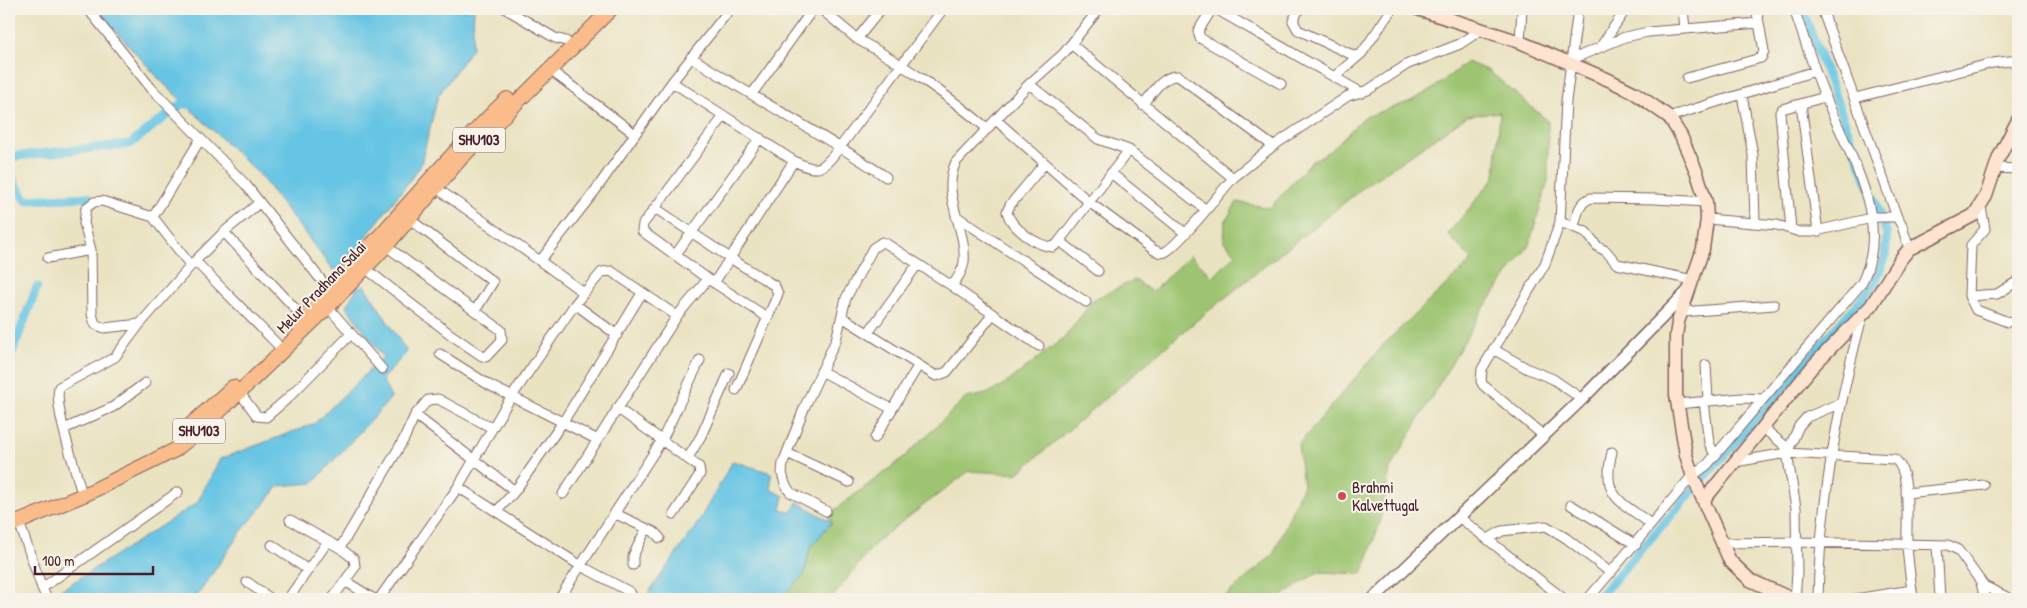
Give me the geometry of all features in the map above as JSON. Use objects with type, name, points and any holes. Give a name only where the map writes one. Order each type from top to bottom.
[{"type":"main road","name":"Melur Pradhana Salai","points":[[12,521],[88,493],[175,450],[205,426],[328,307],[350,276],[430,184],[600,9]]},
{"type":"main road","name":"Melur Pradhana Salai","points":[[12,521],[80,486],[155,451],[172,440],[225,395],[304,318],[329,290],[365,268],[386,246],[408,218],[430,184],[611,9]]},
{"type":"main road","points":[[1418,9],[1520,42],[1570,61],[1635,93],[1669,117],[1681,136],[1697,173],[1706,202],[1707,219],[1707,233],[1676,336],[1679,424],[1693,477],[1720,543],[1730,561],[1750,580],[1793,599]]},
{"type":"main road","points":[[1702,496],[1735,462],[1814,366],[1862,314],[1909,249],[1974,215],[1981,207],[1995,168],[2018,120]]},
{"type":"street","points":[[88,9],[151,88],[246,185],[329,290]]},
{"type":"street","points":[[506,9],[555,38],[566,42]]},
{"type":"street","points":[[540,261],[595,191],[672,82],[730,9]]},
{"type":"street","points":[[752,94],[813,9]]},
{"type":"street","points":[[821,9],[857,39],[903,64],[939,88],[988,129]]},
{"type":"street","points":[[857,39],[881,9]]},
{"type":"street","points":[[672,82],[794,162],[807,168],[819,169],[841,146],[943,9]]},
{"type":"street","points":[[952,286],[960,275],[964,262],[951,195],[951,172],[956,162],[1029,84],[1064,53],[1098,9]]},
{"type":"street","points":[[1212,9],[1198,31],[1200,38],[1280,84]]},
{"type":"street","points":[[1216,9],[1362,92]]},
{"type":"street","points":[[1334,77],[1357,57],[1371,41],[1392,9]]},
{"type":"street","points":[[1520,42],[1522,9]]},
{"type":"street","points":[[1544,436],[1483,385],[1480,380],[1482,369],[1493,349],[1545,264],[1560,222],[1570,61],[1578,9]]},
{"type":"street","points":[[1601,46],[1624,12],[1629,9]]},
{"type":"street","points":[[1683,9],[1685,29]]},
{"type":"street","points":[[1687,78],[1761,58],[1764,51],[1756,9]]},
{"type":"street","points":[[1588,599],[1636,545],[1651,524],[1715,455],[1860,284],[1872,255],[1874,217],[1815,71],[1794,9]]},
{"type":"street","points":[[1822,9],[1855,98],[1895,217],[1902,226],[1909,249]]},
{"type":"street","points":[[1295,10],[1294,21],[1298,30],[1357,57]]},
{"type":"street","points":[[1570,61],[1625,37],[1648,32],[1759,23]]},
{"type":"street","points":[[996,120],[1090,202],[1158,252],[1166,251],[1233,178],[1273,146],[1348,96],[1362,92],[1408,64],[1460,44],[1481,30]]},
{"type":"street","points":[[1071,44],[1233,178]]},
{"type":"street","points":[[691,58],[734,86],[752,94],[841,146],[886,177]]},
{"type":"street","points":[[1855,98],[2000,61],[2018,60]]},
{"type":"street","points":[[549,69],[635,134]]},
{"type":"street","points":[[1669,117],[1815,71]]},
{"type":"street","points":[[1143,105],[1167,77],[1178,76],[1273,146]]},
{"type":"street","points":[[1029,84],[1098,138],[1130,150],[1205,209]]},
{"type":"street","points":[[1742,95],[1752,154],[1755,222]]},
{"type":"street","points":[[1791,229],[1779,115],[1782,109],[1825,97]]},
{"type":"street","points":[[1801,104],[1818,232]]},
{"type":"street","points":[[724,116],[654,208],[643,224],[642,231],[767,318]]},
{"type":"street","points":[[676,254],[760,138]]},
{"type":"street","points":[[152,217],[200,140]]},
{"type":"street","points":[[1045,163],[1010,205],[1007,212],[1016,226],[1041,245],[1053,247],[1060,241],[1130,150]]},
{"type":"street","points":[[563,494],[596,439],[677,316],[730,258],[794,162]]},
{"type":"street","points":[[1995,168],[2018,169]]},
{"type":"street","points":[[1111,174],[1185,232]]},
{"type":"street","points":[[430,184],[584,293]]},
{"type":"street","points":[[1574,226],[1580,206],[1586,200],[1592,198],[1706,202]]},
{"type":"street","points":[[140,324],[104,328],[95,324],[92,314],[90,250],[84,213],[86,208],[94,202],[102,201],[152,217],[193,264],[277,344]]},
{"type":"street","points":[[80,486],[64,429],[57,393],[59,387],[115,357],[140,324],[193,264],[224,232],[259,203]]},
{"type":"street","points":[[1981,207],[1985,229],[1971,245],[1969,296],[1976,310],[1993,318],[2008,322]]},
{"type":"street","points":[[654,208],[778,290],[778,298],[767,318],[736,390]]},
{"type":"street","points":[[956,216],[1086,302]]},
{"type":"street","points":[[1707,219],[1755,222],[1800,232],[1818,232],[1874,217],[1895,217]]},
{"type":"street","points":[[408,218],[493,282],[475,311]]},
{"type":"street","points":[[1373,599],[1582,400],[1691,284],[1618,264],[1598,247],[1586,232],[1560,222]]},
{"type":"street","points":[[224,232],[304,318]]},
{"type":"street","points":[[1060,241],[1098,270]]},
{"type":"street","points":[[826,512],[790,492],[785,484],[782,473],[787,453],[836,340],[851,288],[877,244],[887,244],[1039,346]]},
{"type":"street","points":[[365,268],[450,334],[486,357],[502,340],[501,330],[386,246]]},
{"type":"street","points":[[48,258],[90,250]]},
{"type":"street","points":[[868,333],[917,265]]},
{"type":"street","points":[[379,599],[458,487],[492,428],[574,304],[598,275],[607,270],[611,271],[677,316]]},
{"type":"street","points":[[1969,296],[1997,294],[2018,281]]},
{"type":"street","points":[[498,511],[563,422],[642,293]]},
{"type":"street","points":[[574,304],[617,334]]},
{"type":"street","points":[[1682,312],[1774,305]]},
{"type":"street","points":[[328,307],[350,335],[382,369]]},
{"type":"street","points":[[842,317],[936,376],[947,372],[993,314]]},
{"type":"street","points":[[1818,599],[1820,542],[1831,455],[1862,314]]},
{"type":"street","points":[[240,393],[257,416],[266,417],[288,398],[350,335]]},
{"type":"street","points":[[1493,349],[1553,379],[1582,400]]},
{"type":"street","points":[[440,354],[512,397],[596,439]]},
{"type":"street","points":[[559,599],[616,514],[662,440],[700,360]]},
{"type":"street","points":[[1706,365],[1709,443],[1715,455]]},
{"type":"street","points":[[875,438],[918,366]]},
{"type":"street","points":[[821,372],[892,409]]},
{"type":"street","points":[[688,458],[701,436],[729,373]]},
{"type":"street","points":[[64,429],[113,407],[145,383]]},
{"type":"street","points":[[340,548],[404,439],[415,415],[428,400],[438,399],[492,428]]},
{"type":"street","points":[[1677,404],[1763,399]]},
{"type":"street","points":[[1793,599],[1797,542],[1795,496],[1788,451],[1799,426],[1808,417],[1841,403]]},
{"type":"street","points":[[617,408],[699,466],[700,474],[674,514]]},
{"type":"street","points":[[415,415],[515,490]]},
{"type":"street","points":[[1762,428],[1788,451]]},
{"type":"street","points":[[1735,462],[1788,451],[1894,459],[1902,468],[1906,493],[1907,544],[1912,595],[1855,599]]},
{"type":"street","points":[[1612,452],[1607,474],[1612,491],[1651,524]]},
{"type":"street","points":[[787,453],[849,482]]},
{"type":"street","points":[[1906,493],[1984,485]]},
{"type":"street","points":[[458,487],[581,566],[630,592],[633,599]]},
{"type":"street","points":[[42,588],[178,492]]},
{"type":"street","points":[[1571,505],[1636,545]]},
{"type":"street","points":[[616,514],[658,534],[660,538]]},
{"type":"street","points":[[1460,518],[1564,599]]},
{"type":"street","points":[[290,520],[340,548],[355,563],[332,599]]},
{"type":"street","points":[[12,521],[47,599]]},
{"type":"street","points":[[1488,539],[1502,531],[1546,526],[1566,538],[1610,573]]},
{"type":"street","points":[[633,565],[633,556],[646,529]]},
{"type":"street","points":[[288,599],[328,541]]},
{"type":"street","points":[[1720,543],[1820,542],[1954,546],[1981,583],[1985,599]]},
{"type":"street","points":[[272,545],[308,570]]},
{"type":"street","points":[[1937,545],[1940,599]]},
{"type":"street","points":[[345,581],[374,599]]},
{"type":"street","points":[[247,582],[271,599]]},
{"type":"street","points":[[1981,583],[2011,599]]},
{"type":"green space","points":[[1467,62],[1489,71],[1548,121],[1548,181],[1529,245],[1481,312],[1390,469],[1379,525],[1362,574],[1318,572],[1277,599],[1222,599],[1273,555],[1303,485],[1298,445],[1386,342],[1472,260],[1448,234],[1495,177],[1500,112],[1467,116],[1364,187],[1196,321],[1017,474],[969,471],[878,540],[831,599],[780,599],[804,575],[810,548],[832,522],[828,515],[902,459],[966,398],[986,394],[1004,385],[1066,336],[1094,299],[1135,280],[1152,292],[1190,255],[1213,277],[1236,254],[1224,242],[1225,222],[1237,202],[1270,208],[1311,162],[1331,150],[1363,118],[1411,101],[1434,88]]},
{"type":"water","points":[[96,9],[474,10],[472,48],[438,96],[420,167],[345,264],[359,288],[364,285],[407,352],[382,379],[391,398],[313,483],[279,486],[240,533],[195,599],[47,599],[197,503],[220,459],[314,424],[383,357],[346,306],[356,290],[343,266],[333,270],[259,174],[161,81]]},
{"type":"water","points":[[733,461],[771,473],[771,490],[784,496],[781,509],[792,513],[797,502],[832,522],[810,548],[804,575],[780,599],[644,599],[696,526]]},
{"type":"waterway","points":[[1597,599],[1874,285],[1885,258],[1887,234],[1802,9]]},
{"type":"waterway","points":[[9,157],[130,144],[183,103],[193,105]]},
{"type":"waterway","points":[[9,180],[12,179],[26,200],[88,197]]},
{"type":"waterway","points":[[9,360],[37,287]]},
{"type":"place","name":"Brahmi Kalvettugal","points":[[1342,496]]}]
